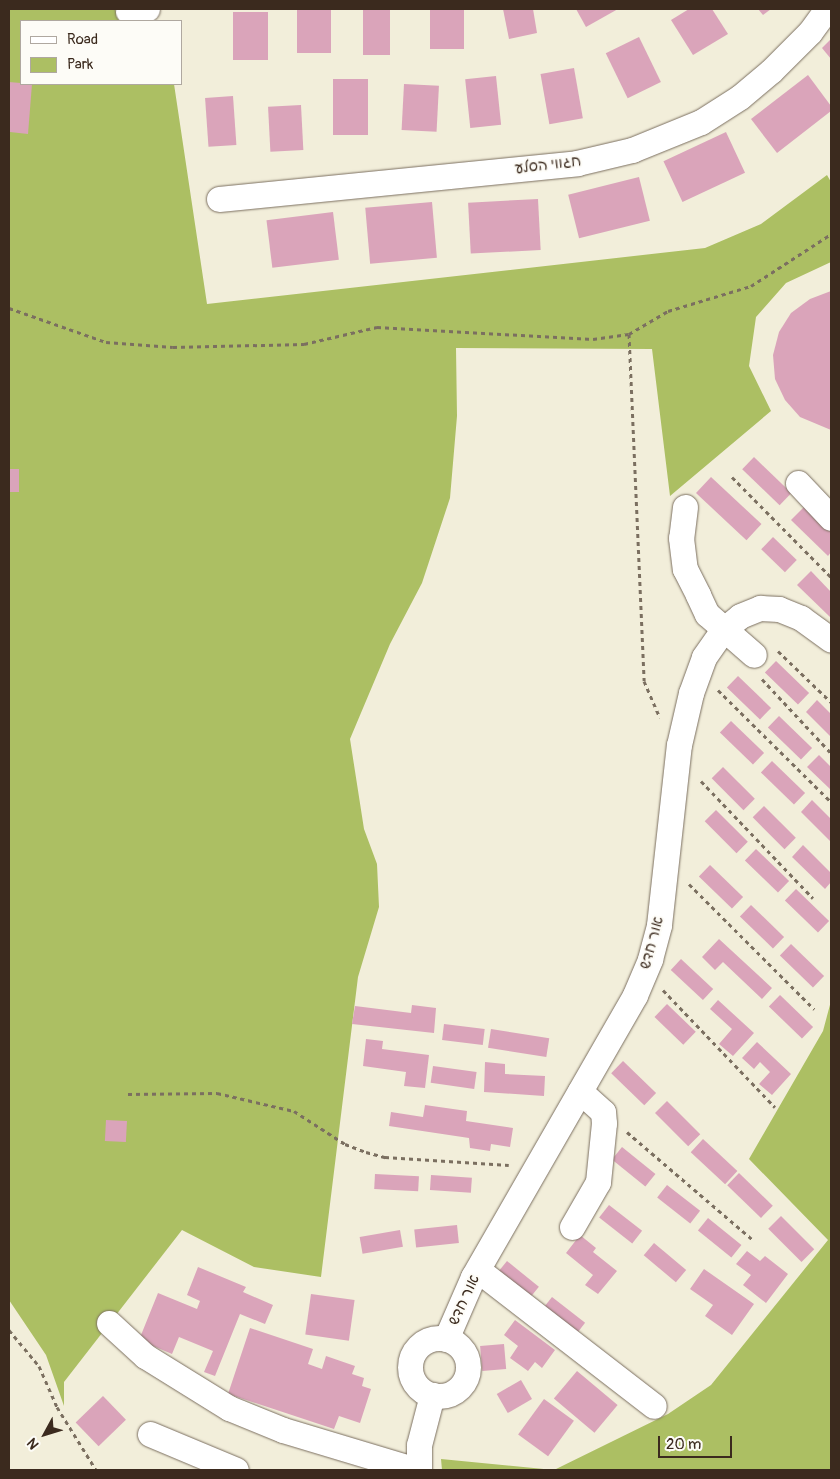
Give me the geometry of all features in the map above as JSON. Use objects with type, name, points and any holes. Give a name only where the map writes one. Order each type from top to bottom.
[{"type":"street","name":"חגווי הסלע","points":[[219,199],[577,163],[632,150],[701,122],[740,97],[772,71],[810,32],[827,9]]},
{"type":"street","points":[[798,483],[831,518]]},
{"type":"street","points":[[685,507],[681,538],[686,569],[707,614],[723,630],[754,655]]},
{"type":"street","name":"אור חדש","points":[[446,1339],[478,1270],[580,1091],[645,971],[659,925],[678,751],[704,657],[723,630],[740,616],[760,608],[779,609],[801,618],[831,640]]},
{"type":"street","points":[[572,1227],[598,1182],[604,1123],[602,1112],[580,1091]]},
{"type":"street","points":[[478,1270],[654,1406]]},
{"type":"street","points":[[109,1322],[145,1356],[229,1408],[282,1430],[417,1470],[420,1445],[432,1396]]},
{"type":"street","points":[[446,1339],[463,1352],[467,1360],[466,1378],[452,1393],[432,1396],[417,1387],[412,1380],[410,1362],[418,1347],[425,1342],[446,1339]]},
{"type":"street","points":[[150,1434],[236,1470]]},
{"type":"path","points":[[9,308],[106,342],[173,347],[304,344],[377,327],[593,339],[629,334],[668,311],[751,286],[831,234]]},
{"type":"path","points":[[629,334],[644,681],[655,710],[678,751],[812,898]]},
{"type":"path","points":[[732,477],[831,578]]},
{"type":"path","points":[[831,702],[770,644],[754,655],[755,670],[831,753]]},
{"type":"path","points":[[699,671],[831,802]]},
{"type":"path","points":[[666,861],[814,1009]]},
{"type":"path","points":[[645,971],[775,1107]]},
{"type":"path","points":[[128,1094],[217,1094],[273,1105],[294,1111],[345,1144],[385,1157],[537,1167]]},
{"type":"path","points":[[602,1112],[754,1240]]},
{"type":"path","points":[[9,1330],[39,1366],[57,1407],[96,1470]]},
{"type":"green space","points":[[9,9],[120,9],[123,20],[20,20],[20,85],[174,85],[207,304],[705,248],[761,224],[827,175],[831,182],[831,262],[786,283],[756,317],[749,366],[771,411],[670,496],[652,349],[456,348],[457,416],[450,498],[422,583],[390,644],[350,739],[364,829],[377,864],[379,907],[358,977],[321,1277],[254,1267],[182,1230],[64,1382],[64,1406],[46,1355],[9,1300]]},
{"type":"green space","points":[[831,1001],[831,1470],[554,1470],[668,1414],[711,1385],[828,1240],[749,1159],[823,1031]]},
{"type":"green space","points":[[441,1459],[554,1470],[442,1470]]},
{"type":"building","points":[[297,9],[331,9],[331,53],[297,53]]},
{"type":"building","points":[[363,9],[390,9],[390,55],[363,55]]},
{"type":"building","points":[[430,9],[464,9],[464,49],[430,49]]},
{"type":"building","points":[[503,9],[533,9],[537,33],[509,39]]},
{"type":"building","points":[[576,9],[618,9],[586,27]]},
{"type":"building","points":[[689,9],[712,9],[728,34],[693,55],[671,20]]},
{"type":"building","points":[[758,9],[771,9],[763,15]]},
{"type":"building","points":[[233,12],[268,12],[268,60],[233,60]]},
{"type":"building","points":[[639,37],[661,82],[628,98],[606,53]]},
{"type":"building","points":[[831,39],[831,59],[822,48]]},
{"type":"building","points":[[574,68],[583,118],[549,124],[541,74]]},
{"type":"building","points":[[808,75],[831,106],[831,111],[777,153],[751,119]]},
{"type":"building","points":[[496,76],[501,125],[470,128],[465,79]]},
{"type":"building","points":[[333,79],[368,79],[368,135],[333,135]]},
{"type":"building","points":[[9,82],[20,83],[20,85],[32,85],[28,134],[10,132]]},
{"type":"building","points":[[404,84],[439,86],[437,132],[402,130]]},
{"type":"building","points":[[233,96],[236,145],[208,147],[205,98]]},
{"type":"building","points":[[301,105],[303,150],[270,152],[268,107]]},
{"type":"building","points":[[726,132],[745,173],[682,202],[663,161]]},
{"type":"building","points":[[639,177],[650,221],[579,238],[568,195]]},
{"type":"building","points":[[538,199],[541,250],[471,254],[468,203]]},
{"type":"building","points":[[432,202],[437,258],[370,264],[365,208]]},
{"type":"building","points":[[333,212],[339,260],[272,268],[266,220]]},
{"type":"building","points":[[831,291],[831,430],[800,417],[785,400],[775,379],[773,355],[779,332],[791,313],[810,299]]},
{"type":"building","points":[[754,457],[791,493],[780,505],[742,469]]},
{"type":"building","points":[[9,469],[19,469],[19,492],[9,492]]},
{"type":"building","points":[[711,477],[761,524],[746,540],[696,493]]},
{"type":"building","points":[[806,505],[831,529],[831,552],[828,556],[791,520]]},
{"type":"building","points":[[773,537],[797,560],[785,572],[761,549]]},
{"type":"building","points":[[811,571],[831,592],[831,618],[797,585]]},
{"type":"building","points":[[776,661],[809,693],[798,704],[765,673]]},
{"type":"building","points":[[738,676],[771,708],[760,719],[727,688]]},
{"type":"building","points":[[817,700],[831,714],[831,737],[806,712]]},
{"type":"building","points":[[779,716],[812,748],[801,759],[768,728]]},
{"type":"building","points":[[731,721],[764,753],[753,764],[720,733]]},
{"type":"building","points":[[819,755],[831,767],[831,790],[807,767]]},
{"type":"building","points":[[772,761],[805,793],[794,804],[761,773]]},
{"type":"building","points":[[723,767],[755,799],[744,810],[712,778]]},
{"type":"building","points":[[812,800],[831,819],[831,842],[801,812]]},
{"type":"building","points":[[764,806],[796,838],[785,849],[753,817]]},
{"type":"building","points":[[716,810],[748,842],[737,853],[705,821]]},
{"type":"building","points":[[803,845],[831,873],[831,882],[825,889],[792,857]]},
{"type":"building","points":[[756,849],[789,881],[778,892],[745,861]]},
{"type":"building","points":[[710,865],[743,897],[732,908],[699,877]]},
{"type":"building","points":[[796,889],[829,921],[818,932],[785,901]]},
{"type":"building","points":[[751,905],[784,937],[773,948],[740,917]]},
{"type":"building","points":[[719,939],[772,988],[762,999],[723,962],[715,970],[702,957]]},
{"type":"building","points":[[791,944],[824,976],[813,987],[780,956]]},
{"type":"building","points":[[681,959],[713,989],[703,1000],[671,970]]},
{"type":"building","points":[[780,995],[813,1027],[802,1038],[769,1007]]},
{"type":"building","points":[[718,1000],[754,1033],[733,1056],[719,1044],[732,1029],[710,1009]]},
{"type":"building","points":[[667,1004],[696,1032],[683,1045],[654,1017]]},
{"type":"building","points":[[412,1005],[436,1008],[434,1033],[352,1024],[355,1006],[411,1013]]},
{"type":"building","points":[[444,1024],[485,1029],[483,1045],[442,1040]]},
{"type":"building","points":[[491,1029],[549,1038],[546,1057],[488,1048]]},
{"type":"building","points":[[366,1039],[383,1041],[382,1049],[429,1055],[425,1088],[404,1086],[406,1072],[363,1066]]},
{"type":"building","points":[[757,1042],[791,1074],[772,1095],[759,1084],[770,1072],[760,1062],[754,1069],[742,1058]]},
{"type":"building","points":[[623,1061],[656,1093],[644,1105],[611,1073]]},
{"type":"building","points":[[485,1062],[505,1064],[505,1074],[545,1076],[544,1096],[484,1092]]},
{"type":"building","points":[[433,1066],[477,1072],[474,1089],[431,1083]]},
{"type":"building","points":[[667,1101],[700,1134],[688,1146],[655,1113]]},
{"type":"building","points":[[425,1105],[467,1111],[466,1121],[513,1128],[510,1147],[491,1144],[490,1151],[470,1148],[469,1138],[389,1126],[391,1112],[423,1117]]},
{"type":"building","points":[[106,1120],[127,1121],[126,1142],[105,1141]]},
{"type":"building","points":[[703,1139],[737,1171],[725,1184],[691,1152]]},
{"type":"building","points":[[622,1147],[655,1174],[645,1186],[612,1159]]},
{"type":"building","points":[[739,1173],[773,1206],[761,1218],[727,1185]]},
{"type":"building","points":[[375,1174],[419,1176],[418,1191],[374,1189]]},
{"type":"building","points":[[431,1175],[472,1178],[471,1193],[430,1190]]},
{"type":"building","points":[[667,1185],[700,1211],[690,1223],[657,1198]]},
{"type":"building","points":[[609,1205],[642,1231],[632,1243],[599,1218]]},
{"type":"building","points":[[781,1216],[814,1249],[802,1262],[768,1229]]},
{"type":"building","points":[[708,1218],[741,1245],[731,1257],[698,1230]]},
{"type":"building","points":[[457,1225],[459,1243],[416,1247],[414,1229]]},
{"type":"building","points":[[400,1230],[403,1247],[363,1254],[360,1237]]},
{"type":"building","points":[[580,1235],[596,1248],[593,1252],[617,1271],[598,1294],[585,1285],[593,1275],[566,1253]]},
{"type":"building","points":[[654,1243],[686,1270],[676,1282],[644,1255]]},
{"type":"building","points":[[747,1251],[760,1261],[765,1256],[788,1274],[766,1303],[743,1285],[751,1275],[736,1264]]},
{"type":"building","points":[[507,1261],[539,1287],[529,1299],[497,1273]]},
{"type":"building","points":[[198,1267],[246,1287],[243,1292],[273,1305],[265,1324],[240,1314],[215,1376],[204,1372],[213,1351],[179,1337],[172,1354],[139,1340],[158,1293],[197,1309],[200,1301],[187,1295]]},
{"type":"building","points":[[704,1269],[754,1304],[732,1335],[705,1316],[713,1305],[690,1289]]},
{"type":"building","points":[[311,1294],[355,1300],[349,1341],[305,1335]]},
{"type":"building","points":[[552,1297],[585,1323],[576,1335],[543,1309]]},
{"type":"building","points":[[515,1320],[555,1350],[542,1368],[535,1362],[528,1371],[510,1358],[518,1346],[504,1335]]},
{"type":"building","points":[[250,1328],[313,1349],[308,1364],[322,1369],[326,1356],[355,1366],[352,1374],[364,1378],[362,1386],[371,1389],[360,1423],[339,1416],[334,1429],[228,1394]]},
{"type":"building","points":[[504,1344],[506,1369],[482,1371],[480,1346]]},
{"type":"building","points":[[577,1371],[618,1405],[594,1433],[554,1399]]},
{"type":"building","points":[[521,1380],[532,1399],[508,1413],[497,1394]]},
{"type":"building","points":[[103,1396],[126,1420],[99,1446],[76,1422]]},
{"type":"building","points":[[544,1399],[574,1421],[548,1456],[518,1435]]}]
